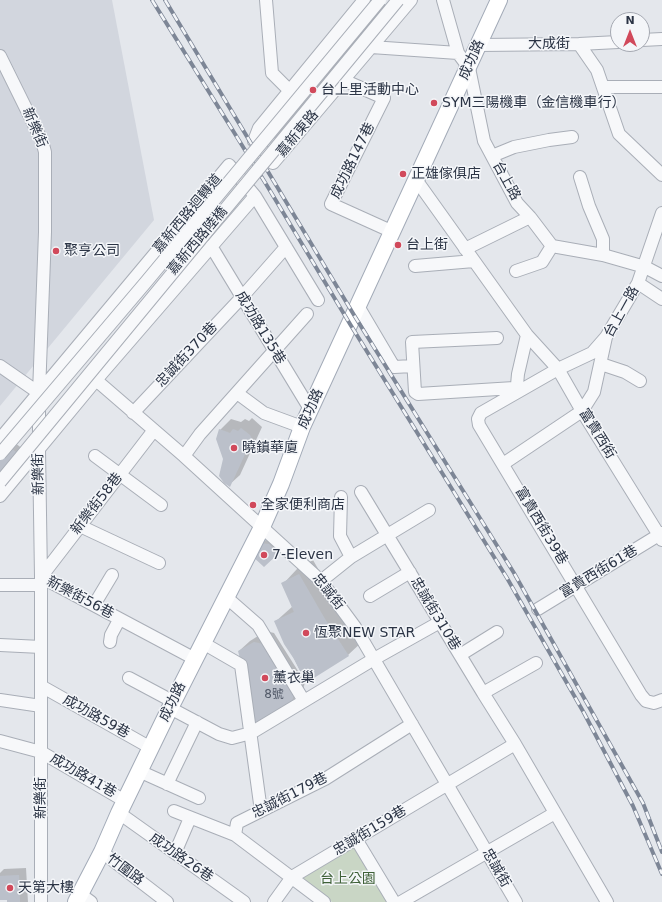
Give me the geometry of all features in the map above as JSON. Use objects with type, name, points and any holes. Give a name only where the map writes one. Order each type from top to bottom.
[{"type":"main road","name":"成功路","points":[[83,899],[122,807],[194,659],[262,527],[281,484],[310,409],[499,0]]},
{"type":"street","points":[[266,0],[272,73],[290,90]]},
{"type":"street","name":"嘉新東路","points":[[364,0],[259,128],[254,141],[273,163],[411,0]]},
{"type":"street","name":"嘉新西路陸橋","points":[[0,454],[146,282],[380,0]]},
{"type":"street","name":"嘉新西路陸橋","points":[[0,482],[398,0]]},
{"type":"street","name":"台上路","points":[[443,0],[458,53],[468,68],[484,141],[517,203],[530,217],[552,246]]},
{"type":"street","points":[[344,24],[371,46],[458,53]]},
{"type":"street","points":[[650,40],[662,39]]},
{"type":"street","name":"大成街","points":[[479,44],[579,44],[610,42]]},
{"type":"street","points":[[579,44],[597,70],[619,134],[662,175]]},
{"type":"street","name":"新樂街","points":[[0,56],[42,141],[45,152],[45,232],[39,393],[41,581],[41,902]]},
{"type":"street","name":"成功路147巷","points":[[343,80],[384,98],[330,204],[393,232]]},
{"type":"street","points":[[603,88],[662,88]]},
{"type":"street","points":[[492,156],[514,147],[572,137]]},
{"type":"street","name":"嘉新西路迴轉道","points":[[39,393],[229,165],[255,196]]},
{"type":"street","points":[[580,177],[589,206],[603,239],[603,255]]},
{"type":"street","name":"富貴西街","points":[[416,181],[527,335],[558,369],[582,411],[661,536]]},
{"type":"street","points":[[0,496],[96,380],[255,196],[318,300]]},
{"type":"street","points":[[465,249],[530,217]]},
{"type":"street","name":"台上一路","points":[[582,411],[594,392],[606,337],[638,283],[661,219]]},
{"type":"street","name":"成功路135巷","points":[[211,246],[310,409]]},
{"type":"street","points":[[516,270],[542,262],[552,246],[603,255],[645,267],[662,276]]},
{"type":"street","name":"忠誠街370巷","points":[[133,413],[242,297],[286,247]]},
{"type":"street","points":[[415,266],[474,261]]},
{"type":"street","points":[[638,283],[662,298]]},
{"type":"street","points":[[358,306],[394,367],[413,366]]},
{"type":"street","points":[[184,456],[200,434],[307,314]]},
{"type":"street","points":[[497,338],[412,342],[415,392],[418,394],[514,388],[516,385],[527,335]]},
{"type":"street","points":[[558,369],[592,353],[606,337]]},
{"type":"street","points":[[601,364],[625,372],[640,381]]},
{"type":"street","points":[[0,366],[39,393],[0,440]]},
{"type":"street","name":"富貴西街39巷","points":[[558,369],[481,413],[478,419],[479,425],[641,695],[646,701],[654,703],[662,700]]},
{"type":"street","name":"忠誠街","points":[[96,380],[184,456],[321,581],[355,627],[516,902]]},
{"type":"street","points":[[237,393],[264,413],[302,427]]},
{"type":"street","points":[[503,464],[582,411]]},
{"type":"street","name":"新樂街58巷","points":[[41,581],[80,526],[154,430]]},
{"type":"street","points":[[95,456],[161,505]]},
{"type":"street","name":"忠誠街310巷","points":[[361,492],[515,744],[607,902]]},
{"type":"street","points":[[341,497],[340,536],[351,557]]},
{"type":"street","points":[[321,581],[351,557],[386,534],[429,510]]},
{"type":"street","points":[[80,526],[159,563]]},
{"type":"street","name":"富貴西街61巷","points":[[538,609],[576,585],[661,536]]},
{"type":"street","points":[[370,596],[410,572]]},
{"type":"street","points":[[94,605],[112,575]]},
{"type":"street","points":[[0,585],[41,581]]},
{"type":"street","name":"新樂街56巷","points":[[41,581],[94,605],[119,620],[194,659]]},
{"type":"street","points":[[226,597],[258,625],[304,701]]},
{"type":"street","points":[[110,642],[119,620]]},
{"type":"street","points":[[129,678],[196,722],[219,734],[232,738],[250,733],[374,659],[440,622]]},
{"type":"street","points":[[460,655],[497,632]]},
{"type":"street","points":[[203,643],[241,666],[261,811]]},
{"type":"street","points":[[0,645],[41,647]]},
{"type":"street","points":[[483,693],[536,663]]},
{"type":"street","name":"成功路59巷","points":[[41,686],[151,748]]},
{"type":"street","points":[[0,700],[41,706]]},
{"type":"street","points":[[167,784],[196,722]]},
{"type":"street","name":"忠誠街179巷","points":[[235,835],[237,823],[325,779],[412,724]]},
{"type":"street","name":"成功路41巷","points":[[0,740],[41,752],[122,807]]},
{"type":"street","name":"忠誠街159巷","points":[[292,877],[515,744]]},
{"type":"street","points":[[139,772],[199,798]]},
{"type":"street","name":"成功路26巷","points":[[122,807],[175,853],[244,902]]},
{"type":"street","points":[[174,811],[235,835],[324,902]]},
{"type":"street","points":[[400,902],[555,813]]},
{"type":"street","points":[[175,853],[190,818]]},
{"type":"street","points":[[356,839],[394,902]]},
{"type":"street","name":"竹圍路","points":[[102,852],[167,902]]},
{"type":"street","points":[[274,902],[292,877]]},
{"type":"shaded area","points":[[0,0],[112,0],[154,220],[0,406]]},
{"type":"green space","name":"台上公園","points":[[355,847],[390,902],[332,902],[303,878]]},
{"type":"building","name":"曉鎮華廈","points":[[241,428],[250,435],[252,439],[230,487],[224,483],[219,476],[223,459],[216,439],[219,429],[230,433],[233,429],[238,431]]},
{"type":"building","points":[[4,443],[24,458],[0,487],[0,448]]},
{"type":"building","name":"7-Eleven","points":[[259,543],[269,544],[278,554],[264,567],[252,556]]},
{"type":"building","name":"恆聚NEW STAR","points":[[299,574],[325,619],[349,656],[306,683],[294,659],[284,644],[274,621],[294,612],[281,583]]},
{"type":"building","name":"薰衣巢","points":[[254,642],[263,644],[294,694],[292,702],[254,725],[251,702],[238,651]]},
{"type":"building","name":"天第大樓","points":[[19,875],[20,902],[7,902],[7,900],[0,900],[0,876]]},
{"type":"railway","points":[[152,0],[507,578],[584,713],[633,806],[662,874]]},
{"type":"railway","points":[[165,0],[354,315],[514,573],[643,803],[662,852]]},
{"type":"place","name":"台上里活動中心","points":[[313,90]]},
{"type":"place","name":"SYM三陽機車（金信機車行）","points":[[434,103]]},
{"type":"place","name":"正雄傢俱店","points":[[403,174]]},
{"type":"place","name":"台上街","points":[[398,245]]},
{"type":"place","name":"聚亨公司","points":[[56,251]]},
{"type":"place","name":"曉鎮華廈","points":[[234,448]]},
{"type":"place","name":"全家便利商店","points":[[253,505]]},
{"type":"place","name":"7-Eleven","points":[[264,555]]},
{"type":"place","name":"恆聚NEW STAR","points":[[306,633]]},
{"type":"place","name":"薰衣巢","points":[[265,678]]},
{"type":"place","name":"天第大樓","points":[[10,888]]}]
